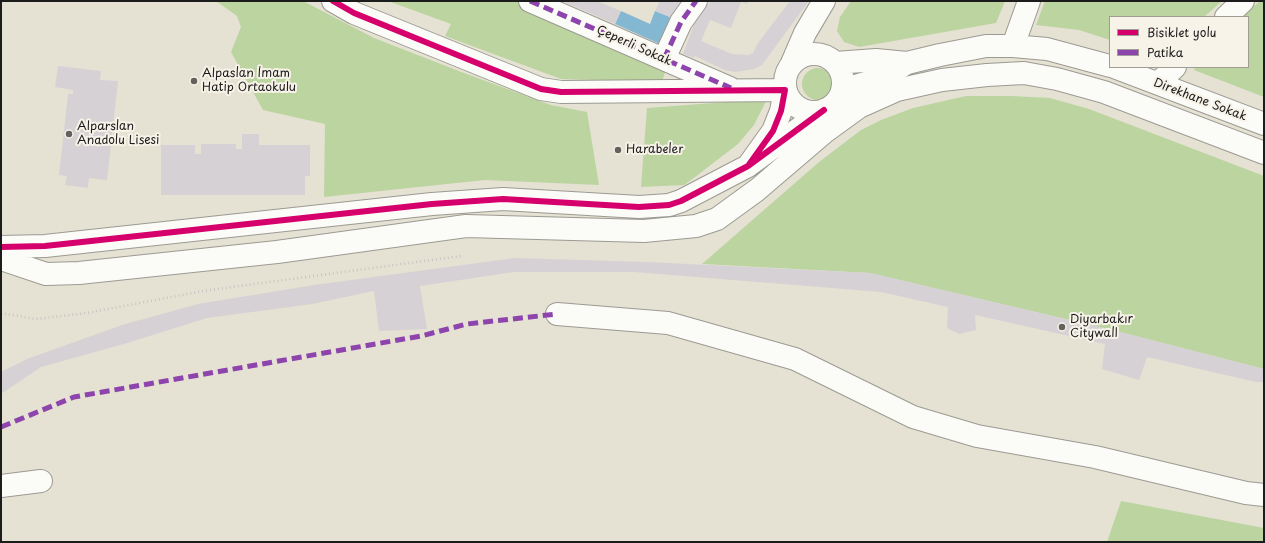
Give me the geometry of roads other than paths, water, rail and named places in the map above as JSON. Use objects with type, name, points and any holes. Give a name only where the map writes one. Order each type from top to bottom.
[{"type":"street","points":[[333,1],[354,13],[541,89],[561,92],[738,92],[785,90]]},
{"type":"street","name":"Çeperli Sokak","points":[[530,1],[738,92]]},
{"type":"street","points":[[664,59],[681,22],[696,1]]},
{"type":"street","points":[[824,1],[821,25],[822,36],[831,60],[842,75],[842,90],[839,98],[832,106],[839,114]]},
{"type":"street","points":[[748,166],[773,131],[781,110],[785,90],[785,76],[805,33],[824,1]]},
{"type":"street","points":[[1013,46],[1029,1]]},
{"type":"street","points":[[1227,16],[1243,1]]},
{"type":"street","points":[[842,90],[882,78],[907,64],[940,55],[986,46],[1013,46],[1047,49],[1109,66]]},
{"type":"street","points":[[792,63],[799,57],[808,54],[818,54],[831,60],[876,60],[907,64]]},
{"type":"street","name":"Direkhane Sokak","points":[[1117,68],[1264,124]]},
{"type":"street","points":[[1158,83],[1174,68]]},
{"type":"street","points":[[1,247],[45,246],[432,204],[503,199],[639,206],[669,205],[748,166],[839,114],[897,90],[942,80],[987,74],[1024,73],[1057,79],[1104,92],[1264,153]]},
{"type":"street","points":[[785,90],[789,99],[796,106],[814,112],[839,114]]},
{"type":"street","points":[[1,259],[46,274],[79,273],[277,252],[466,226],[644,232],[696,226],[717,219],[757,190],[839,114]]},
{"type":"street","points":[[557,314],[668,323],[795,359],[913,417],[977,436],[1094,458],[1246,493],[1264,495]]},
{"type":"street","points":[[1,486],[41,481]]},
{"type":"water","points":[[621,11],[650,24],[655,11],[670,17],[660,44],[615,24]]},
{"type":"place","name":"Alpaslan İmam Hatip Ortaokulu","points":[[194,81]]},
{"type":"place","name":"Alparslan Anadolu Lisesi","points":[[69,134]]},
{"type":"place","name":"Harabeler","points":[[618,150]]},
{"type":"place","name":"Diyarbakır Citywall","points":[[1062,327]]}]
